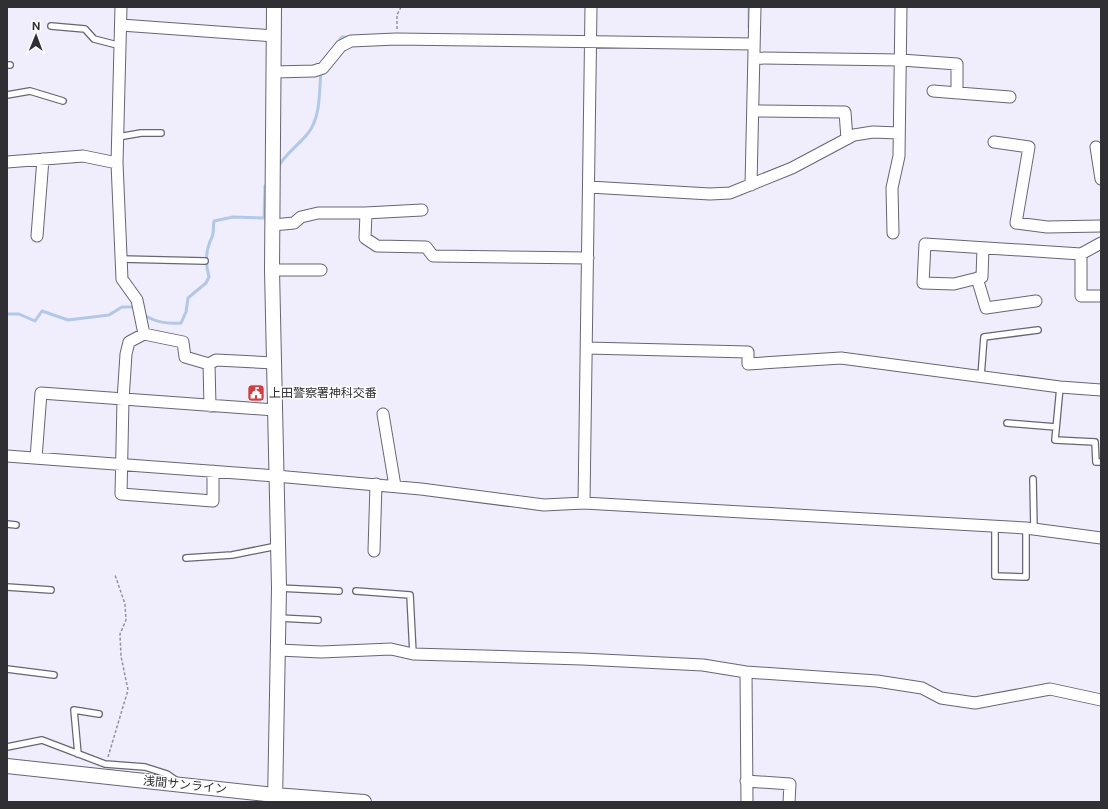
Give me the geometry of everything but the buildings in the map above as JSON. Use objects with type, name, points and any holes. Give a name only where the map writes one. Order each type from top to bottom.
[{"type":"street","points":[[121,7],[117,164],[122,279],[137,300],[144,334]]},
{"type":"street","points":[[274,7],[272,270],[279,588],[276,798]]},
{"type":"street","points":[[584,503],[591,7]]},
{"type":"street","points":[[752,185],[755,7]]},
{"type":"street","points":[[893,233],[892,188],[899,156],[900,134],[901,7]]},
{"type":"street","points":[[121,25],[274,36]]},
{"type":"street","points":[[274,72],[314,71],[323,68],[341,46],[351,41],[396,39],[754,44]]},
{"type":"street","points":[[754,58],[901,60],[957,64],[957,93]]},
{"type":"street","points":[[933,92],[1010,97]]},
{"type":"street","points":[[753,111],[845,112],[847,139]]},
{"type":"street","points":[[589,187],[710,194],[730,193],[792,168],[847,139],[865,132],[900,134]]},
{"type":"street","points":[[994,142],[1029,147],[1016,224],[1047,227],[1101,226]]},
{"type":"street","points":[[1096,147],[1101,179]]},
{"type":"street","points":[[7,162],[83,156],[117,164]]},
{"type":"street","points":[[37,236],[42,159]]},
{"type":"street","points":[[273,225],[294,223],[301,217],[318,212],[365,213],[422,210]]},
{"type":"street","points":[[365,213],[365,238],[377,246],[426,247],[433,256],[588,258]]},
{"type":"street","points":[[983,248],[982,277],[954,284],[923,283],[925,244],[1081,254],[1101,243]]},
{"type":"street","points":[[1081,254],[1081,296],[1101,296]]},
{"type":"street","points":[[272,270],[321,270]]},
{"type":"street","points":[[977,278],[986,308],[1036,301]]},
{"type":"street","points":[[213,471],[212,501],[121,494],[123,400],[126,354],[129,342],[144,334],[183,342],[185,357],[210,364],[216,360],[274,363]]},
{"type":"street","points":[[587,348],[748,352],[748,364],[841,358],[1060,387],[1101,390]]},
{"type":"street","points":[[210,364],[210,406]]},
{"type":"street","points":[[36,458],[41,394],[275,410]]},
{"type":"street","points":[[383,414],[395,486]]},
{"type":"street","points":[[7,456],[376,484],[544,505],[584,503],[1030,529],[1101,538]]},
{"type":"street","points":[[374,551],[376,484]]},
{"type":"street","points":[[278,650],[321,652],[391,649],[413,654],[582,659],[703,665],[746,672],[877,681],[922,688],[940,698],[975,703],[1050,689],[1101,700]]},
{"type":"street","points":[[746,672],[747,802]]},
{"type":"street","name":"浅間サンライン","points":[[7,766],[105,771],[182,785],[276,798],[364,802]]},
{"type":"street","points":[[746,781],[790,784],[789,802]]},
{"type":"lane","points":[[51,26],[84,29],[94,39],[121,46]]},
{"type":"lane","points":[[7,95],[30,91],[63,102]]},
{"type":"lane","points":[[118,137],[141,133],[161,133]]},
{"type":"lane","points":[[122,259],[205,261]]},
{"type":"lane","points":[[981,376],[984,336],[1038,330]]},
{"type":"lane","points":[[1060,387],[1056,440],[1095,442],[1096,462],[1101,462]]},
{"type":"lane","points":[[1007,423],[1056,427]]},
{"type":"lane","points":[[995,527],[995,576],[1026,577],[1033,479]]},
{"type":"lane","points":[[7,524],[16,525]]},
{"type":"lane","points":[[186,558],[232,555],[277,546]]},
{"type":"lane","points":[[7,587],[51,590]]},
{"type":"lane","points":[[279,588],[339,591]]},
{"type":"lane","points":[[356,591],[410,595],[413,654]]},
{"type":"lane","points":[[279,618],[318,620]]},
{"type":"lane","points":[[7,669],[54,675]]},
{"type":"lane","points":[[78,754],[74,710],[99,714]]},
{"type":"lane","points":[[7,747],[42,740],[78,754],[105,771]]},
{"type":"path","points":[[396,39],[397,16],[401,7]]},
{"type":"path","points":[[105,771],[128,690],[121,656],[120,634],[126,620],[125,604],[115,575]]},
{"type":"waterway","points":[[749,7],[749,27]]},
{"type":"waterway","points":[[336,44],[342,37],[349,37]]},
{"type":"waterway","points":[[278,167],[285,157],[309,132],[313,125],[318,111],[321,71]]},
{"type":"waterway","points":[[142,314],[161,322],[181,323],[186,312],[188,298],[206,283],[209,277],[207,256],[208,246],[213,234],[214,221],[233,217],[264,218],[265,186],[270,186]]},
{"type":"waterway","points":[[7,314],[19,314],[35,321],[42,311],[68,320],[109,315],[122,307],[133,307],[136,309]]},
{"type":"place","name":"上田警察署神科交番","points":[[256,393]]}]
